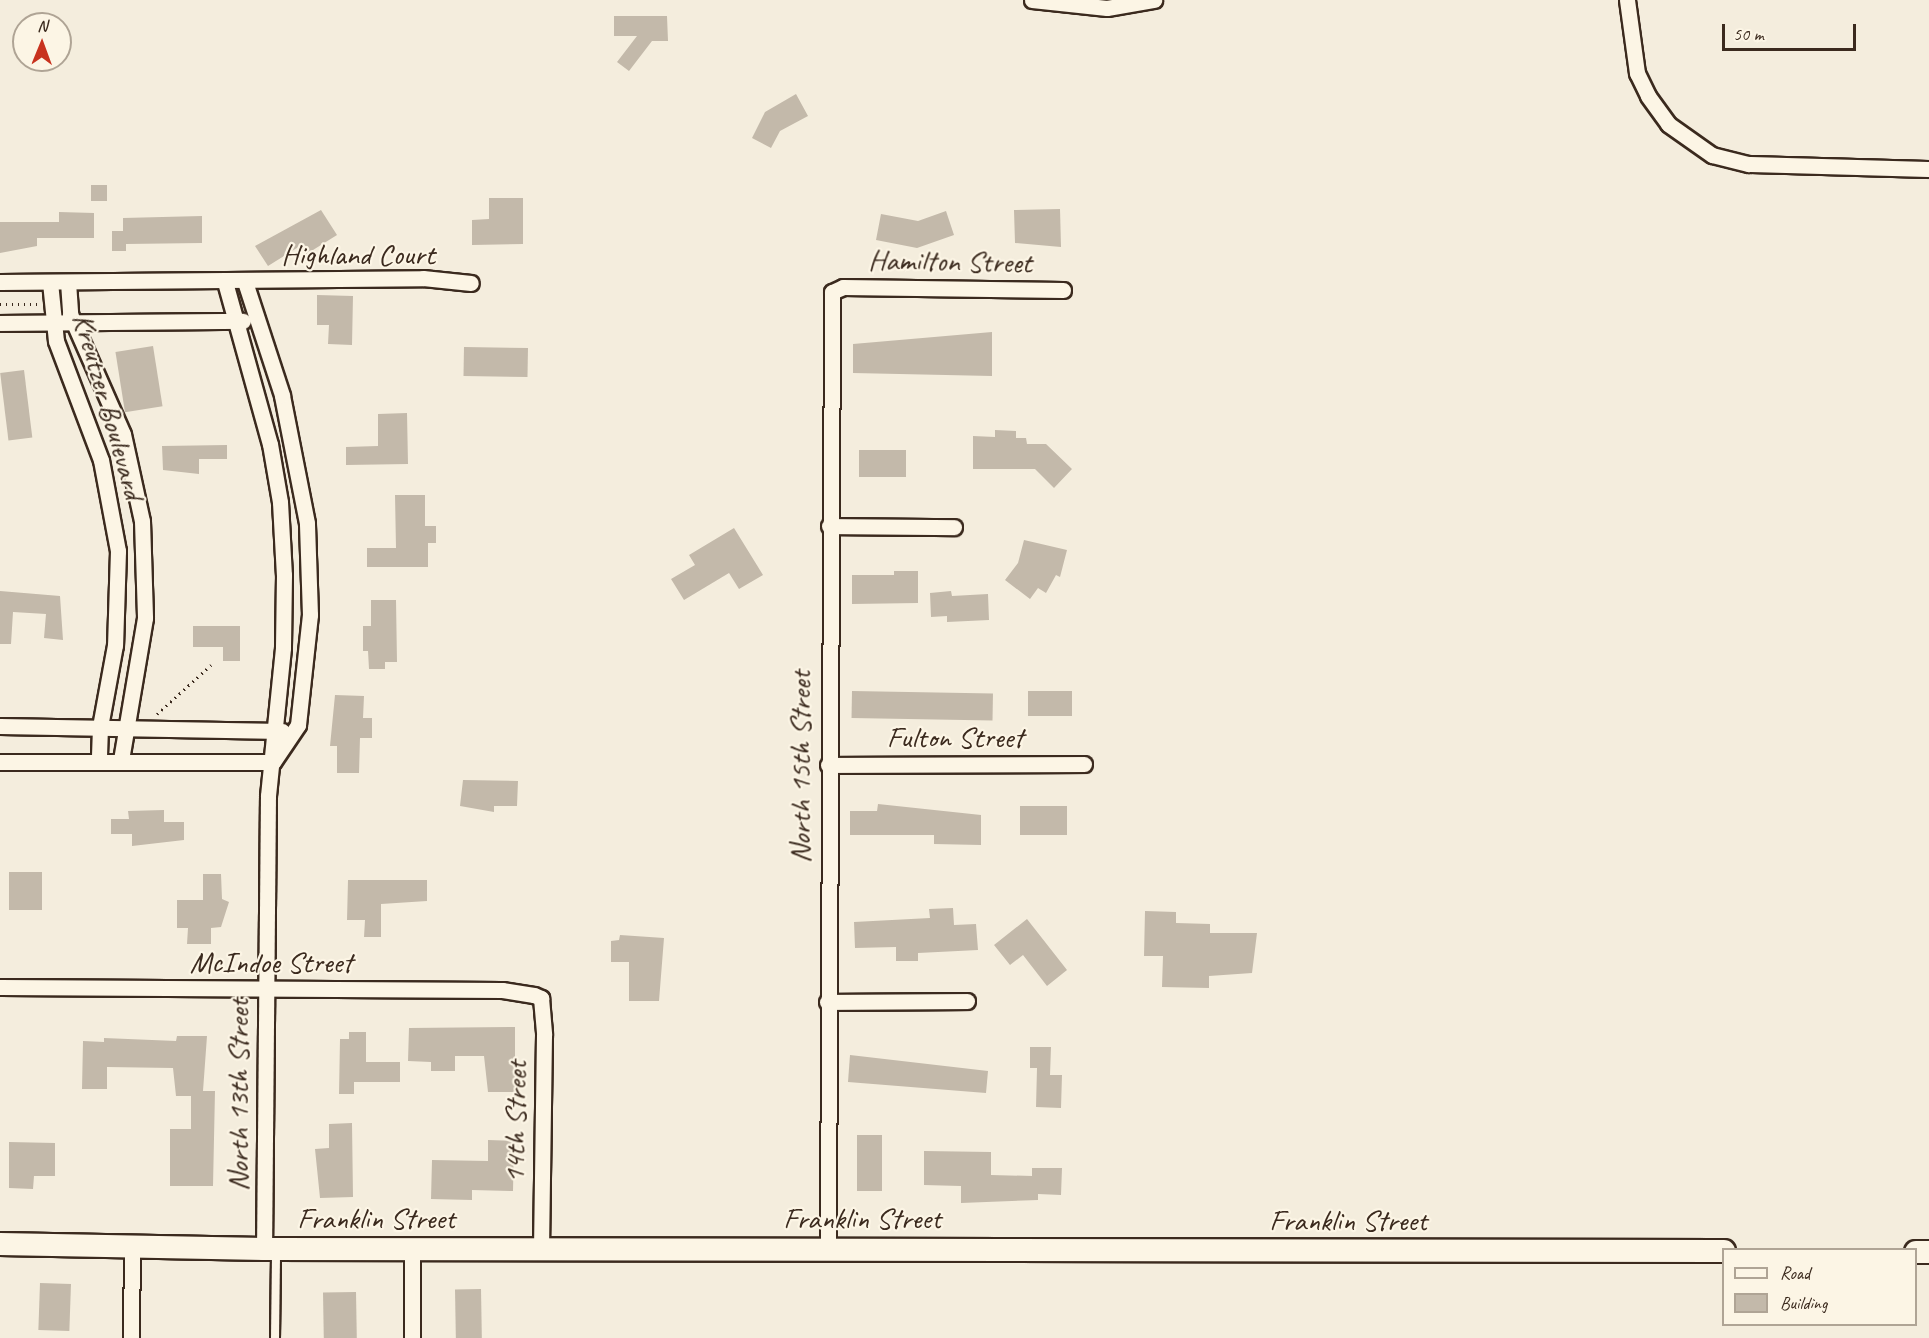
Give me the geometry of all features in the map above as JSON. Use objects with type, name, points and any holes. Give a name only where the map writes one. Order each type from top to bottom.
[{"type":"street","points":[[1032,0],[1107,8],[1154,0]]},
{"type":"street","points":[[1627,0],[1637,73],[1648,96],[1668,124],[1689,141],[1712,154],[1736,161],[1828,169],[1929,169]]},
{"type":"street","name":"Highland Court","points":[[0,282],[245,282],[423,278],[471,283]]},
{"type":"street","name":"Kreutzer Boulevard","points":[[50,282],[52,322],[101,460],[118,551],[116,645],[100,727],[99,760]]},
{"type":"street","name":"Kreutzer Boulevard","points":[[68,282],[73,322],[123,434],[142,521],[145,618],[121,760]]},
{"type":"street","name":"North 13th Street","points":[[225,282],[270,444],[280,502],[284,622],[272,729],[273,762],[268,796],[266,989],[270,1249]]},
{"type":"street","points":[[0,762],[121,760],[273,762],[293,735],[302,712],[308,666],[311,596],[307,523],[282,395],[245,282]]},
{"type":"street","name":"Hamilton Street","points":[[838,289],[1063,290]]},
{"type":"street","name":"North 15th Street","points":[[828,1248],[830,305],[832,292],[838,289]]},
{"type":"street","points":[[0,323],[235,322],[256,318]]},
{"type":"street","points":[[829,526],[954,527]]},
{"type":"street","points":[[0,726],[272,729],[293,735]]},
{"type":"street","name":"Fulton Street","points":[[828,765],[1084,764]]},
{"type":"street","name":"McIndoe Street","points":[[0,987],[502,990],[541,998]]},
{"type":"street","name":"14th Street","points":[[541,998],[541,1247]]},
{"type":"street","points":[[827,1002],[966,1001]]},
{"type":"street","name":"Franklin Street","points":[[0,1244],[270,1249],[541,1247],[1722,1251]]},
{"type":"street","points":[[131,1338],[132,1247]]},
{"type":"street","points":[[412,1249],[412,1338]]},
{"type":"lane","points":[[270,1249],[275,1338]]},
{"type":"path","points":[[154,727],[154,716],[211,665]]},
{"type":"building","points":[[614,16],[667,16],[668,41],[652,41],[629,71],[617,62],[637,36],[614,36]]},
{"type":"building","points":[[796,94],[808,116],[780,131],[771,148],[752,138],[765,112]]},
{"type":"building","points":[[91,185],[107,185],[107,201],[91,201]]},
{"type":"building","points":[[489,198],[523,198],[523,244],[472,245],[472,220],[489,219]]},
{"type":"building","points":[[1060,209],[1061,247],[1015,243],[1014,210]]},
{"type":"building","points":[[321,210],[337,235],[305,255],[300,246],[268,266],[255,246]]},
{"type":"building","points":[[946,211],[954,235],[917,248],[876,240],[881,214],[918,221]]},
{"type":"building","points":[[59,212],[94,213],[94,238],[37,238],[37,246],[0,253],[0,222],[59,222]]},
{"type":"building","points":[[202,216],[202,243],[126,244],[126,251],[112,251],[112,231],[123,231],[123,218]]},
{"type":"building","points":[[317,295],[353,296],[352,345],[328,344],[329,325],[317,325]]},
{"type":"building","points":[[992,332],[992,376],[853,373],[853,344]]},
{"type":"building","points":[[153,346],[163,406],[125,412],[115,352]]},
{"type":"building","points":[[464,347],[528,348],[527,377],[463,376]]},
{"type":"building","points":[[24,370],[32,437],[8,440],[0,373]]},
{"type":"building","points":[[407,413],[408,464],[346,465],[346,447],[378,446],[378,414]]},
{"type":"building","points":[[995,430],[1016,431],[1016,438],[1026,438],[1027,444],[1046,444],[1072,469],[1054,488],[1035,469],[973,469],[973,436],[995,437]]},
{"type":"building","points":[[227,445],[227,459],[199,459],[199,474],[163,470],[162,446]]},
{"type":"building","points":[[859,450],[906,450],[906,477],[859,477]]},
{"type":"building","points":[[395,495],[425,495],[425,526],[436,526],[436,543],[428,543],[428,567],[367,567],[367,548],[396,548]]},
{"type":"building","points":[[734,528],[763,575],[739,589],[729,573],[684,600],[671,579],[695,565],[689,555]]},
{"type":"building","points":[[1024,540],[1067,550],[1060,577],[1056,575],[1046,593],[1038,588],[1030,599],[1005,580],[1018,563]]},
{"type":"building","points":[[894,571],[918,571],[918,603],[852,604],[852,575],[894,575]]},
{"type":"building","points":[[0,591],[60,596],[63,640],[44,638],[46,614],[13,612],[11,644],[0,644]]},
{"type":"building","points":[[951,591],[952,596],[988,594],[989,620],[947,622],[947,616],[931,617],[930,593]]},
{"type":"building","points":[[371,600],[396,600],[397,662],[385,662],[385,669],[369,669],[368,651],[363,651],[363,626],[371,626]]},
{"type":"building","points":[[193,626],[240,626],[240,661],[223,661],[223,647],[193,647]]},
{"type":"building","points":[[852,691],[993,693],[993,720],[852,718]]},
{"type":"building","points":[[1028,691],[1072,691],[1072,716],[1028,716]]},
{"type":"building","points":[[335,695],[364,696],[363,718],[372,718],[372,738],[360,738],[359,773],[337,773],[337,746],[330,746]]},
{"type":"building","points":[[463,780],[518,781],[517,806],[494,806],[494,812],[460,806]]},
{"type":"building","points":[[878,804],[981,815],[981,845],[934,844],[934,835],[850,835],[850,811],[877,811]]},
{"type":"building","points":[[1020,806],[1067,806],[1067,835],[1020,835]]},
{"type":"building","points":[[164,810],[164,822],[184,822],[184,840],[132,846],[132,834],[111,834],[111,819],[129,819],[128,811]]},
{"type":"building","points":[[9,872],[42,872],[42,910],[9,910]]},
{"type":"building","points":[[203,874],[221,874],[222,899],[229,902],[221,927],[211,928],[211,944],[187,944],[188,928],[177,928],[177,900],[203,900]]},
{"type":"building","points":[[348,880],[427,880],[427,901],[381,904],[381,937],[364,937],[365,920],[347,920]]},
{"type":"building","points":[[953,908],[954,925],[976,924],[978,950],[918,953],[918,961],[896,961],[896,947],[855,948],[854,922],[930,918],[929,909]]},
{"type":"building","points":[[1145,911],[1176,912],[1176,923],[1210,924],[1210,933],[1257,933],[1252,973],[1209,976],[1209,988],[1162,987],[1163,956],[1144,956]]},
{"type":"building","points":[[1027,919],[1067,970],[1047,986],[1023,955],[1010,965],[994,945]]},
{"type":"building","points":[[620,935],[664,938],[659,1001],[629,1001],[629,962],[611,962],[611,941],[619,940]]},
{"type":"building","points":[[515,1027],[515,1092],[488,1092],[484,1056],[455,1056],[455,1071],[431,1071],[431,1062],[408,1061],[409,1028]]},
{"type":"building","points":[[349,1032],[366,1032],[366,1062],[400,1062],[400,1082],[354,1082],[354,1094],[339,1094],[340,1039],[349,1039]]},
{"type":"building","points":[[177,1036],[207,1036],[203,1091],[215,1091],[213,1186],[170,1186],[170,1129],[191,1129],[191,1096],[176,1096],[173,1068],[107,1067],[107,1089],[82,1089],[83,1041],[104,1042],[104,1038],[176,1041]]},
{"type":"building","points":[[1030,1047],[1051,1047],[1050,1075],[1062,1075],[1061,1108],[1036,1107],[1037,1068],[1030,1068]]},
{"type":"building","points":[[850,1055],[988,1071],[986,1093],[848,1082]]},
{"type":"building","points":[[352,1123],[353,1197],[320,1198],[315,1149],[329,1148],[329,1124]]},
{"type":"building","points":[[857,1135],[882,1135],[882,1191],[857,1191]]},
{"type":"building","points":[[488,1140],[514,1141],[513,1191],[472,1190],[472,1200],[431,1199],[432,1160],[488,1161]]},
{"type":"building","points":[[9,1142],[55,1143],[55,1176],[34,1176],[33,1189],[9,1188]]},
{"type":"building","points":[[924,1151],[991,1152],[991,1175],[1032,1176],[1032,1168],[1062,1168],[1061,1195],[1038,1194],[1038,1200],[961,1203],[961,1186],[924,1185]]},
{"type":"building","points":[[40,1283],[71,1284],[69,1331],[38,1330]]},
{"type":"building","points":[[455,1289],[481,1289],[482,1338],[456,1338]]},
{"type":"building","points":[[356,1292],[357,1338],[324,1338],[323,1293]]}]
